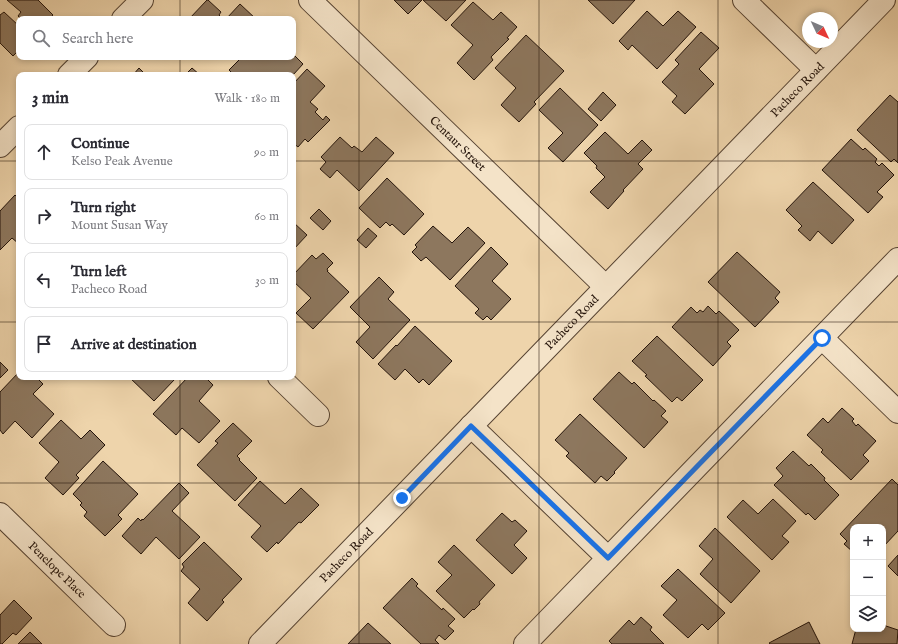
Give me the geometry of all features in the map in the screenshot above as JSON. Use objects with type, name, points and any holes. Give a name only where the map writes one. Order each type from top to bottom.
[{"type":"street","points":[[126,16],[142,0]]},
{"type":"street","name":"Centaur Street","points":[[310,0],[606,287]]},
{"type":"street","points":[[744,0],[816,70]]},
{"type":"street","name":"Pacheco Road","points":[[260,644],[884,0]]},
{"type":"street","points":[[72,72],[84,60]]},
{"type":"street","points":[[0,146],[16,130]]},
{"type":"street","points":[[525,644],[898,259]]},
{"type":"street","points":[[822,338],[898,412]]},
{"type":"street","points":[[282,380],[318,415]]},
{"type":"street","points":[[471,426],[608,558]]},
{"type":"street","name":"Penelope Place","points":[[0,514],[114,625]]},
{"type":"building","points":[[7,0],[38,0],[53,15],[18,16],[21,12]]},
{"type":"building","points":[[207,0],[221,12],[219,15],[220,16],[192,16]]},
{"type":"building","points":[[394,0],[422,0],[408,14]]},
{"type":"building","points":[[423,0],[466,0],[446,21]]},
{"type":"building","points":[[588,0],[635,0],[613,24]]},
{"type":"building","points":[[473,2],[493,20],[501,12],[517,27],[507,38],[509,39],[491,57],[493,60],[474,80],[457,63],[473,45],[451,25]]},
{"type":"building","points":[[240,4],[253,16],[229,16]]},
{"type":"building","points":[[647,11],[663,26],[678,11],[696,27],[657,69],[632,45],[628,50],[619,41]]},
{"type":"building","points":[[4,12],[16,23],[16,53],[13,56],[0,43],[0,15]]},
{"type":"building","points":[[701,32],[719,48],[699,69],[714,84],[685,114],[672,102],[677,96],[662,82],[679,64],[675,60]]},
{"type":"building","points":[[526,35],[564,71],[534,102],[536,104],[519,122],[501,105],[516,88],[495,68]]},
{"type":"building","points":[[296,57],[303,64],[296,72],[231,72],[229,70],[239,60],[296,60]]},
{"type":"building","points":[[139,68],[143,72],[136,72]]},
{"type":"building","points":[[192,68],[197,72],[188,72]]},
{"type":"building","points":[[307,69],[325,86],[310,102],[318,109],[315,112],[323,120],[326,116],[330,120],[308,142],[305,139],[298,147],[296,145],[296,81]]},
{"type":"building","points":[[560,88],[598,125],[563,162],[548,148],[563,133],[539,110]]},
{"type":"building","points":[[603,92],[616,105],[601,121],[588,109]]},
{"type":"building","points":[[890,95],[898,102],[898,163],[894,159],[891,162],[857,130]]},
{"type":"building","points":[[605,132],[628,154],[642,140],[652,150],[638,164],[643,169],[623,190],[624,191],[608,209],[590,192],[605,177],[596,168],[597,166],[584,153]]},
{"type":"building","points":[[340,137],[352,148],[354,146],[362,152],[376,137],[394,153],[359,191],[337,170],[330,178],[320,169],[326,162],[321,157]]},
{"type":"building","points":[[851,139],[863,150],[865,148],[877,159],[875,162],[879,166],[882,163],[894,175],[877,192],[883,197],[868,213],[822,170]]},
{"type":"building","points":[[387,178],[424,214],[404,235],[392,224],[390,226],[386,222],[380,228],[359,208]]},
{"type":"building","points":[[813,182],[854,220],[832,244],[818,231],[810,241],[798,230],[802,226],[786,210]]},
{"type":"building","points":[[15,195],[16,196],[16,241],[12,238],[0,250],[0,211]]},
{"type":"building","points":[[319,209],[331,221],[323,230],[310,218]]},
{"type":"building","points":[[296,225],[307,235],[296,247]]},
{"type":"building","points":[[433,226],[452,243],[468,227],[485,243],[450,280],[426,257],[421,261],[412,252],[417,247],[415,245]]},
{"type":"building","points":[[368,228],[377,236],[366,248],[357,240]]},
{"type":"building","points":[[491,247],[508,264],[492,281],[511,299],[491,320],[487,316],[483,320],[475,313],[479,309],[455,286]]},
{"type":"building","points":[[737,252],[780,292],[775,298],[779,302],[755,327],[708,282]]},
{"type":"building","points":[[323,253],[333,263],[327,271],[349,292],[313,329],[296,313],[311,298],[296,284],[296,272],[312,255],[316,259]]},
{"type":"building","points":[[379,277],[394,292],[388,299],[410,320],[373,359],[356,342],[370,327],[350,307]]},
{"type":"building","points":[[708,306],[716,314],[719,311],[739,330],[727,342],[731,346],[713,366],[672,327],[691,307],[697,313],[700,310],[703,312]]},
{"type":"building","points":[[415,326],[452,361],[429,385],[423,379],[419,383],[405,369],[395,380],[378,364]]},
{"type":"building","points":[[657,336],[703,380],[682,401],[677,397],[672,402],[632,361]]},
{"type":"building","points":[[0,362],[8,370],[0,378]]},
{"type":"building","points":[[619,372],[632,384],[634,382],[653,401],[654,400],[666,411],[661,416],[668,422],[644,448],[593,399]]},
{"type":"building","points":[[16,375],[16,380],[39,380],[43,384],[33,394],[54,414],[32,438],[15,421],[3,434],[0,430],[0,392]]},
{"type":"building","points":[[132,380],[174,380],[154,401]]},
{"type":"building","points":[[185,380],[208,380],[213,385],[199,401],[220,421],[199,443],[182,428],[176,435],[153,414]]},
{"type":"building","points":[[842,408],[854,419],[852,421],[856,426],[858,424],[876,441],[863,455],[869,461],[851,480],[821,452],[823,450],[807,435],[823,418],[828,423]]},
{"type":"building","points":[[580,414],[627,458],[607,481],[601,476],[595,483],[566,456],[569,453],[555,440]]},
{"type":"building","points":[[61,420],[81,439],[90,430],[105,445],[76,475],[79,478],[63,495],[45,478],[59,462],[39,443]]},
{"type":"building","points":[[233,423],[252,441],[237,456],[240,459],[239,460],[257,478],[235,501],[197,465],[218,443],[215,441]]},
{"type":"building","points":[[793,451],[809,466],[811,464],[839,495],[815,520],[808,513],[806,515],[774,485],[783,476],[776,468]]},
{"type":"building","points":[[103,461],[138,494],[118,515],[122,519],[105,536],[84,516],[87,512],[80,505],[82,503],[73,494]]},
{"type":"building","points":[[892,479],[898,485],[898,531],[886,544],[886,524],[850,524],[850,549],[844,544],[847,541],[840,534]]},
{"type":"building","points":[[260,481],[285,504],[301,488],[319,505],[301,523],[299,522],[278,544],[277,542],[267,552],[251,537],[261,526],[238,505]]},
{"type":"building","points":[[179,483],[189,493],[172,511],[200,537],[179,559],[156,537],[141,554],[122,536],[138,518],[141,521],[142,519],[143,520]]},
{"type":"building","points":[[773,499],[796,521],[782,536],[789,542],[772,560],[727,517],[743,500],[758,514]]},
{"type":"building","points":[[502,513],[512,522],[515,520],[527,531],[514,545],[527,558],[512,574],[476,540]]},
{"type":"building","points":[[715,528],[760,571],[731,603],[700,574],[713,559],[699,546]]},
{"type":"building","points":[[204,542],[242,579],[222,600],[224,602],[207,621],[188,603],[200,589],[181,571],[184,567],[182,564]]},
{"type":"building","points":[[454,545],[495,585],[479,602],[480,604],[464,618],[436,591],[452,575],[438,562]]},
{"type":"building","points":[[898,555],[898,576],[888,566]]},
{"type":"building","points":[[678,569],[725,613],[708,630],[702,624],[688,638],[663,615],[677,600],[661,586]]},
{"type":"building","points":[[412,578],[418,584],[416,586],[442,610],[443,608],[455,619],[448,626],[454,631],[445,640],[439,635],[435,640],[439,644],[421,644],[383,608]]},
{"type":"building","points":[[14,600],[32,618],[16,635],[13,633],[2,644],[0,644],[0,615]]},
{"type":"building","points":[[641,617],[652,627],[650,630],[664,644],[612,644],[609,641],[629,620],[634,625]]},
{"type":"building","points":[[809,622],[820,644],[769,643]]},
{"type":"building","points":[[368,623],[391,644],[348,644]]},
{"type":"building","points":[[886,626],[898,630],[897,644],[852,644],[855,632],[886,632]]},
{"type":"building","points":[[30,632],[42,644],[18,644]]},
{"type":"route","points":[[402,498],[471,426],[608,558],[822,338]]}]
